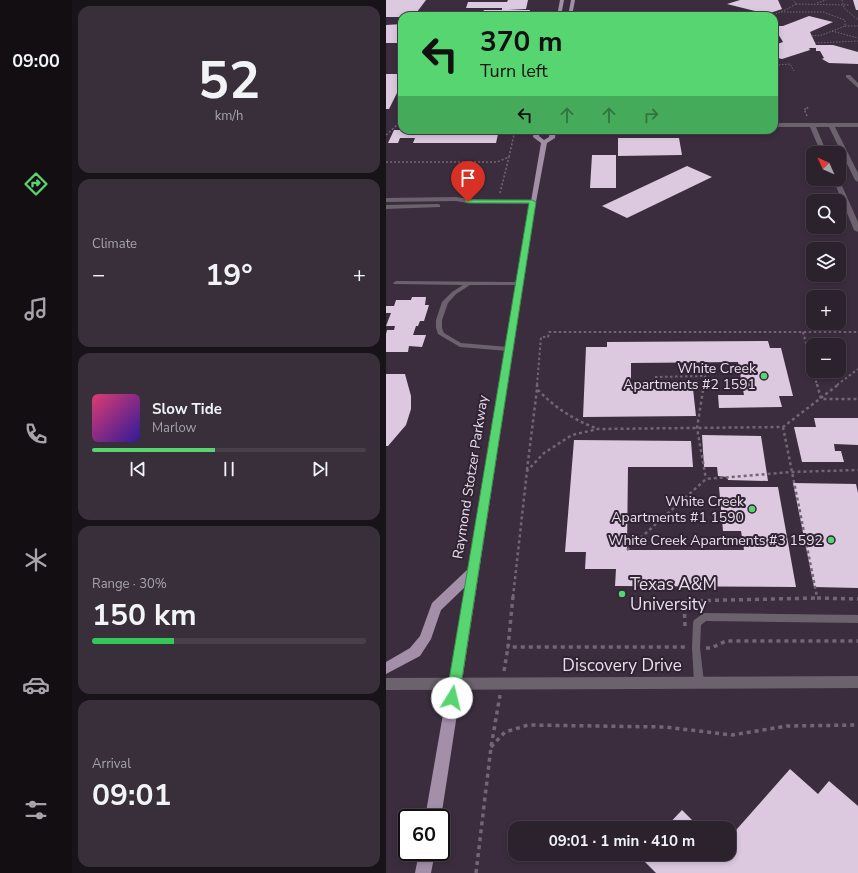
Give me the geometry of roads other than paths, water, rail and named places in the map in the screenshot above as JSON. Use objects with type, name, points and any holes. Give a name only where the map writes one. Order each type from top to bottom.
[{"type":"main road","points":[[560,12],[562,0]]},
{"type":"main road","points":[[571,12],[573,0]]},
{"type":"main road","points":[[536,134],[536,137],[544,142]]},
{"type":"main road","name":"Raymond Stotzer Parkway","points":[[434,809],[532,202],[544,142],[552,138],[552,134]]},
{"type":"main road","points":[[386,668],[415,652],[424,639],[436,607],[472,572]]},
{"type":"main road","points":[[424,873],[426,861]]},
{"type":"street","points":[[848,76],[857,83]]},
{"type":"street","points":[[778,125],[858,125]]},
{"type":"street","points":[[813,126],[821,146]]},
{"type":"street","points":[[832,126],[858,180]]},
{"type":"street","points":[[839,186],[858,230]]},
{"type":"street","points":[[386,200],[456,199],[468,202],[532,202]]},
{"type":"street","points":[[386,207],[452,206],[468,202]]},
{"type":"street","name":"Discovery Drive","points":[[386,684],[858,682]]},
{"type":"lane","points":[[396,283],[519,283]]},
{"type":"lane","points":[[469,283],[454,293],[445,302],[439,320],[441,334],[460,345],[508,349]]},
{"type":"lane","points":[[699,682],[696,648],[697,623],[704,617],[858,619]]},
{"type":"place","name":"White Creek Apartments #2 1591","points":[[764,376]]},
{"type":"place","name":"White Creek Apartments #1 1590","points":[[752,509]]},
{"type":"place","name":"White Creek Apartments #3 1592","points":[[831,540]]},
{"type":"place","name":"Texas A&M University","points":[[622,594]]}]
